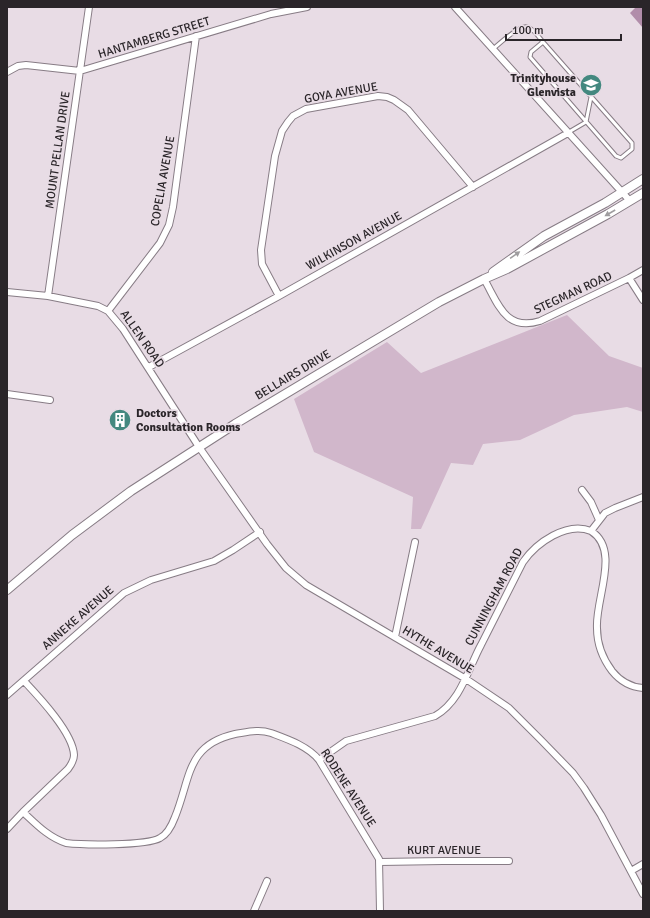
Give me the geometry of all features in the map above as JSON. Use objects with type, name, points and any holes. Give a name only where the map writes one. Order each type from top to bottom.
[{"type":"street","name":"MOUNT PELLAN DRIVE","points":[[48,296],[89,7]]},
{"type":"street","name":"HANTAMBERG STREET","points":[[7,72],[18,66],[26,65],[80,71],[271,14],[307,7]]},
{"type":"street","points":[[455,7],[630,201]]},
{"type":"street","name":"COPELIA AVENUE","points":[[108,311],[157,248],[169,225],[173,207],[196,36]]},
{"type":"street","name":"GOYA AVENUE","points":[[279,296],[262,264],[261,250],[275,156],[283,128],[299,112],[311,108],[378,96],[390,98],[408,110],[452,160],[473,187]]},
{"type":"street","name":"WILKINSON AVENUE","points":[[149,367],[279,296],[568,132]]},
{"type":"street","points":[[484,279],[544,236],[605,203],[643,179]]},
{"type":"street","points":[[484,279],[507,269],[643,193]]},
{"type":"street","name":"STEGMAN ROAD","points":[[484,279],[506,317],[514,321],[528,324],[540,321],[643,270]]},
{"type":"street","points":[[629,278],[643,300]]},
{"type":"street","name":"BELLAIRS DRIVE","points":[[7,590],[78,530],[131,491],[199,446],[385,333],[439,302],[484,279]]},
{"type":"street","name":"ALLEN ROAD","points":[[7,292],[48,296],[98,306],[108,311],[123,329],[149,367],[199,446]]},
{"type":"street","points":[[7,394],[50,400]]},
{"type":"street","name":"HYTHE AVENUE","points":[[199,446],[286,568],[301,581],[466,679],[509,708],[526,724],[573,773],[592,800],[643,894]]},
{"type":"street","points":[[582,490],[591,502],[599,520]]},
{"type":"street","points":[[643,497],[605,513],[591,531],[598,535],[601,539],[605,551],[605,564],[597,620],[598,641],[603,656],[616,675],[631,686],[643,688]]},
{"type":"street","name":"CUNNINGHAM ROAD","points":[[318,760],[346,741],[435,716],[446,709],[466,679],[469,669],[480,647],[529,553],[549,537],[561,532],[574,528],[586,528],[591,531]]},
{"type":"street","name":"ANNEKE AVENUE","points":[[7,696],[124,593],[151,580],[214,561],[260,532]]},
{"type":"street","points":[[395,637],[415,542]]},
{"type":"street","points":[[7,829],[68,769],[72,763],[74,755],[70,742],[60,724],[47,706],[24,681]]},
{"type":"street","name":"RODENE AVENUE","points":[[23,812],[46,833],[66,843],[121,844],[151,842],[162,837],[172,825],[193,762],[202,751],[212,742],[232,735],[263,731],[283,738],[311,751],[318,760],[380,862],[380,911]]},
{"type":"street","name":"KURT AVENUE","points":[[380,862],[443,860],[509,861]]},
{"type":"street","points":[[631,871],[643,864]]},
{"type":"street","points":[[254,911],[267,881]]},
{"type":"lane","points":[[493,50],[522,27],[526,26],[531,29],[543,42],[632,143],[632,150],[621,158],[618,158],[530,57],[529,55],[531,52],[543,42]]},
{"type":"lane","points":[[568,132],[586,122],[591,97]]},
{"type":"shaded area","points":[[636,7],[643,7],[643,28],[630,13]]},
{"type":"shaded area","points":[[567,315],[609,356],[643,368],[643,412],[627,407],[574,415],[520,440],[483,444],[473,465],[451,463],[421,529],[411,529],[413,497],[314,452],[294,399],[387,342],[421,373]]},
{"type":"place","name":"Trinityhouse Glenvista","points":[[591,85]]},
{"type":"place","name":"Doctors Consultation Rooms","points":[[120,420]]}]
